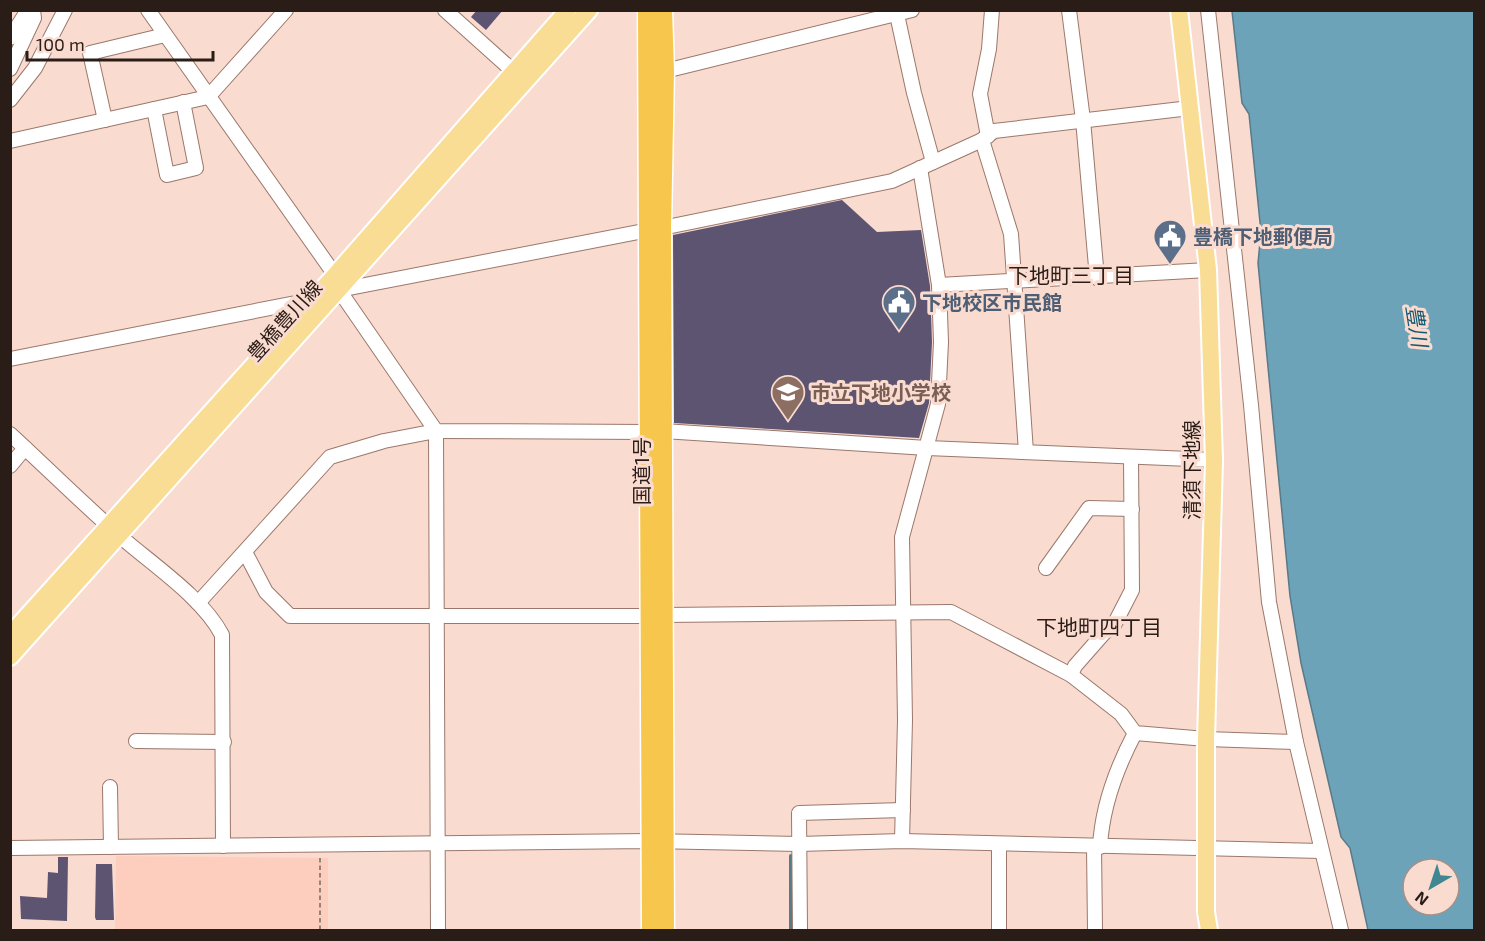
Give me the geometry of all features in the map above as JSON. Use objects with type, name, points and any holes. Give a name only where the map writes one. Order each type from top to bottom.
[{"type":"highway","name":"国道1号","points":[[647,10],[656,229],[657,841],[651,930]]},
{"type":"highway","name":"国道1号","points":[[656,229],[665,71],[663,10]]},
{"type":"highway","name":"国道1号","points":[[657,841],[665,930]]},
{"type":"main road","name":"豊橋豊川線","points":[[10,657],[114,530],[311,300],[337,282],[513,71],[568,10]]},
{"type":"main road","name":"豊橋豊川線","points":[[10,635],[114,530],[337,282],[589,10]]},
{"type":"main road","name":"清須下地線","points":[[1179,10],[1208,270],[1214,460],[1206,739],[1206,912],[1209,930]]},
{"type":"street","points":[[10,38],[28,10]]},
{"type":"street","points":[[10,69],[34,18],[33,10]]},
{"type":"street","points":[[10,100],[35,68],[65,10]]},
{"type":"street","points":[[148,10],[337,282],[436,431],[438,930]]},
{"type":"street","points":[[10,141],[208,97],[286,10]]},
{"type":"street","points":[[445,10],[513,71]]},
{"type":"street","points":[[665,71],[912,10]]},
{"type":"street","points":[[992,10],[989,49],[980,94],[985,138],[1011,234],[1026,452]]},
{"type":"street","points":[[1069,10],[1083,120],[1097,278]]},
{"type":"street","points":[[1208,10],[1251,405],[1269,602],[1296,742],[1341,930]]},
{"type":"street","points":[[897,12],[914,93],[933,162]]},
{"type":"street","points":[[105,120],[90,54],[165,34]]},
{"type":"street","points":[[154,109],[167,175],[196,168],[183,102]]},
{"type":"street","points":[[337,282],[656,229],[892,181],[985,138],[994,131],[1190,108]]},
{"type":"street","points":[[902,841],[905,720],[902,537],[938,404],[941,342],[939,285],[920,168]]},
{"type":"street","points":[[939,285],[1097,278],[1208,270]]},
{"type":"street","points":[[10,359],[311,300]]},
{"type":"street","points":[[198,603],[330,457],[384,441],[436,431],[656,431],[927,448],[1214,460]]},
{"type":"street","points":[[10,434],[114,530],[198,603],[214,620],[222,635],[223,846]]},
{"type":"street","points":[[10,466],[26,448]]},
{"type":"street","points":[[1071,675],[1075,666],[1096,641],[1114,625],[1132,590],[1131,457]]},
{"type":"street","points":[[1046,568],[1089,508],[1132,509]]},
{"type":"street","points":[[245,552],[266,592],[290,616],[657,616],[951,612],[1071,675],[1121,714],[1134,733]]},
{"type":"street","points":[[1134,733],[1206,739],[1296,742]]},
{"type":"street","points":[[1095,930],[1097,847],[1111,784],[1134,733]]},
{"type":"street","points":[[136,741],[224,742]]},
{"type":"street","points":[[110,787],[111,847]]},
{"type":"street","points":[[800,930],[799,813],[903,810]]},
{"type":"street","points":[[10,848],[657,841],[799,844],[902,841],[1321,852]]},
{"type":"street","points":[[999,844],[999,930]]},
{"type":"path","points":[[320,845],[320,930]]},
{"type":"shaded area","points":[[116,856],[328,858],[328,930],[115,930]]},
{"type":"water","name":"豊川","points":[[1232,11],[1474,11],[1474,930],[1368,930],[1350,848],[1341,837],[1301,663],[1290,596],[1258,263],[1261,232],[1249,114],[1242,103]]},
{"type":"building","points":[[477,10],[503,10],[486,30],[471,17]]},
{"type":"building","points":[[842,200],[877,232],[921,230],[930,286],[932,342],[929,403],[919,438],[674,423],[673,235]]},
{"type":"building","points":[[58,857],[68,857],[67,921],[21,919],[20,896],[47,898],[48,872],[58,873]]},
{"type":"building","points":[[96,864],[112,864],[114,920],[96,920],[95,917]]},
{"type":"waterway","points":[[791,856],[791,930]]},
{"type":"place","name":"豊橋下地郵便局","points":[[1170,265]]},
{"type":"place","name":"下地校区市民館","points":[[899,331]]},
{"type":"place","name":"市立下地小学校","points":[[788,421]]},
{"type":"district","name":"下地町三丁目","points":[[1071,274]]},
{"type":"district","name":"下地町四丁目","points":[[1099,626]]}]
